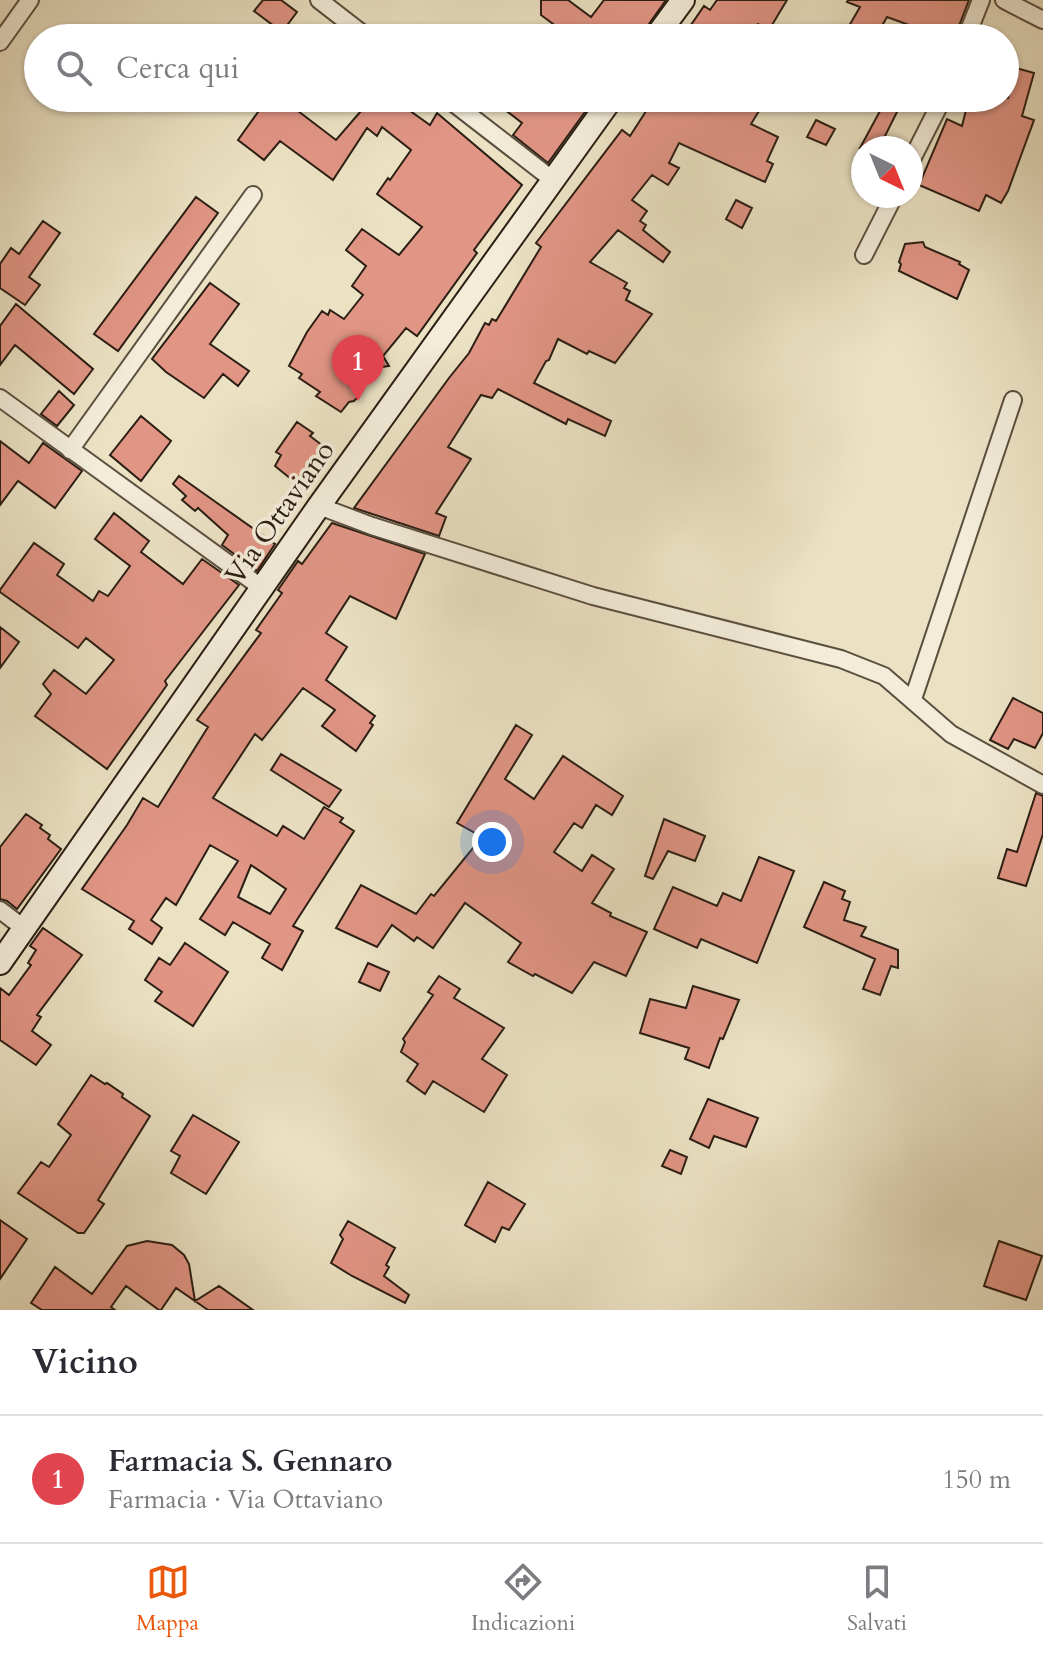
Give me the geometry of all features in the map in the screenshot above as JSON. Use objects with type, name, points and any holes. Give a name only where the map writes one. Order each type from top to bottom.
[{"type":"main road","points":[[665,24],[683,0]]},
{"type":"main road","name":"Via Ottaviano","points":[[0,963],[319,506],[602,112]]},
{"type":"street","points":[[0,42],[30,0]]},
{"type":"street","points":[[319,0],[350,24]]},
{"type":"street","points":[[972,24],[981,0]]},
{"type":"street","points":[[1004,0],[1043,20]]},
{"type":"street","points":[[465,112],[553,180]]},
{"type":"street","points":[[923,137],[936,112]]},
{"type":"street","points":[[70,450],[253,195]]},
{"type":"street","points":[[864,255],[888,208]]},
{"type":"street","points":[[0,398],[262,588]]},
{"type":"street","points":[[913,699],[1013,400]]},
{"type":"street","points":[[319,506],[372,526],[593,596],[841,659],[884,676],[951,734],[1043,785]]},
{"type":"street","points":[[0,910],[25,929]]},
{"type":"building","points":[[263,0],[281,0],[297,12],[288,24],[271,24],[254,11]]},
{"type":"building","points":[[541,0],[568,0],[591,17],[604,0],[666,0],[649,24],[553,24],[541,15]]},
{"type":"building","points":[[717,0],[787,0],[773,24],[692,24],[704,6],[710,10]]},
{"type":"building","points":[[969,0],[960,24],[906,24],[887,17],[883,24],[850,24],[860,7],[847,2]]},
{"type":"building","points":[[1019,69],[1034,73],[1022,116],[1034,120],[1001,203],[986,195],[979,211],[923,187],[923,176],[947,119],[962,126],[966,112],[1019,112]]},
{"type":"building","points":[[258,112],[299,112],[336,140],[360,112],[412,112],[430,125],[437,113],[522,185],[417,336],[406,328],[383,356],[389,366],[375,368],[358,391],[359,396],[341,412],[316,396],[320,392],[299,378],[302,374],[289,366],[322,311],[328,315],[330,310],[344,319],[363,295],[352,286],[366,266],[346,250],[362,229],[399,255],[422,227],[377,194],[411,150],[382,127],[377,136],[367,128],[333,180],[280,141],[264,160],[238,140]]},
{"type":"building","points":[[508,112],[585,112],[548,163],[513,135],[522,123]]},
{"type":"building","points":[[645,112],[758,112],[751,124],[778,137],[767,161],[773,164],[765,182],[679,143],[669,163],[679,168],[668,185],[652,175],[632,200],[647,211],[640,221],[646,225],[643,230],[670,252],[663,262],[618,230],[590,262],[627,283],[624,288],[630,291],[626,300],[652,314],[615,363],[589,351],[587,354],[558,339],[534,383],[611,421],[605,436],[568,419],[566,424],[498,389],[492,398],[481,395],[448,447],[471,459],[436,513],[446,517],[439,536],[354,508],[469,353],[485,323],[489,325],[492,319],[496,321],[541,247],[536,243],[622,130],[630,136]]},
{"type":"building","points":[[879,112],[897,112],[885,136],[866,136]]},
{"type":"building","points":[[816,120],[835,129],[826,145],[807,137]]},
{"type":"building","points":[[196,197],[218,213],[118,351],[94,334]]},
{"type":"building","points":[[736,200],[752,208],[742,228],[726,219]]},
{"type":"building","points":[[43,221],[60,233],[29,277],[40,285],[25,305],[0,288],[0,264],[11,248],[19,254]]},
{"type":"building","points":[[923,242],[925,247],[960,262],[969,270],[957,299],[899,271],[905,244]]},
{"type":"building","points":[[210,283],[239,304],[210,344],[249,371],[238,386],[223,374],[204,398],[152,359]]},
{"type":"building","points":[[16,304],[93,369],[74,394],[15,345],[0,365],[0,326]]},
{"type":"building","points":[[59,391],[74,405],[57,426],[41,414]]},
{"type":"building","points":[[141,416],[171,441],[141,481],[110,455]]},
{"type":"building","points":[[297,422],[313,433],[310,436],[323,446],[317,457],[321,459],[301,487],[275,466],[281,455],[276,452]]},
{"type":"building","points":[[0,441],[29,463],[43,443],[82,471],[55,508],[18,481],[0,505]]},
{"type":"building","points":[[179,476],[275,544],[257,571],[222,545],[228,535],[198,508],[195,511],[182,500],[186,496],[173,484]]},
{"type":"building","points":[[114,513],[149,541],[141,552],[183,584],[202,559],[239,585],[165,681],[167,685],[107,769],[35,716],[51,694],[43,684],[54,670],[86,694],[114,660],[86,638],[78,648],[0,590],[34,543],[64,564],[57,575],[93,601],[99,591],[108,596],[130,566],[95,539]]},
{"type":"building","points":[[332,523],[425,554],[396,619],[350,596],[326,633],[347,647],[326,680],[375,716],[370,723],[373,725],[356,751],[322,726],[335,710],[303,688],[262,740],[255,734],[213,798],[277,836],[283,826],[304,839],[324,807],[343,818],[340,822],[354,831],[293,926],[303,931],[282,970],[262,958],[270,944],[233,922],[225,935],[200,919],[238,861],[210,845],[176,905],[166,898],[151,920],[162,928],[152,944],[129,929],[134,921],[82,889],[143,798],[158,807],[208,727],[197,720],[261,633],[256,630],[282,593],[278,590],[298,561],[302,564]],"holes":[[[251,865],[286,889],[270,914],[238,897]]]},
{"type":"building","points":[[0,627],[19,642],[0,668]]},
{"type":"building","points":[[1013,698],[1043,713],[1043,733],[1035,748],[1014,739],[1008,749],[990,740]]},
{"type":"building","points":[[516,725],[532,735],[505,779],[534,799],[563,756],[623,796],[612,815],[596,805],[582,828],[574,823],[554,852],[582,871],[592,855],[614,869],[592,903],[611,913],[610,916],[647,932],[626,976],[594,962],[572,993],[535,974],[533,976],[508,962],[521,943],[465,903],[433,948],[417,937],[414,941],[392,925],[377,947],[336,928],[361,885],[416,914],[431,894],[434,896],[482,837],[457,823]]},
{"type":"building","points":[[281,754],[341,790],[329,807],[271,770]]},
{"type":"building","points":[[1036,793],[1043,796],[1043,834],[1026,886],[998,878],[1007,849],[1017,852]]},
{"type":"building","points":[[26,814],[42,825],[40,828],[50,835],[48,839],[61,849],[17,909],[0,899],[0,847]]},
{"type":"building","points":[[664,819],[705,836],[695,861],[668,851],[653,879],[645,876]]},
{"type":"building","points":[[759,857],[794,871],[757,963],[701,939],[697,948],[654,929],[673,887],[717,906],[723,893],[741,901]]},
{"type":"building","points":[[824,882],[845,891],[842,899],[850,902],[844,920],[866,927],[861,936],[898,950],[898,968],[891,966],[880,995],[863,989],[875,959],[804,927]]},
{"type":"building","points":[[43,928],[82,955],[37,1015],[41,1017],[32,1031],[51,1045],[36,1065],[0,1040],[0,988],[9,995],[31,965],[28,963],[36,950],[30,946]]},
{"type":"building","points":[[185,943],[228,972],[193,1026],[155,1001],[162,992],[145,980],[159,958],[170,965]]},
{"type":"building","points":[[368,963],[389,972],[380,991],[359,982]]},
{"type":"building","points":[[439,976],[460,989],[454,998],[504,1028],[482,1059],[507,1075],[484,1112],[433,1081],[425,1094],[407,1081],[418,1064],[401,1052],[405,1042],[403,1039],[433,995],[428,992]]},
{"type":"building","points":[[693,986],[739,1000],[709,1068],[685,1059],[689,1048],[640,1033],[650,999],[686,1008]]},
{"type":"building","points":[[91,1075],[123,1094],[122,1097],[150,1116],[98,1200],[104,1204],[84,1233],[78,1233],[18,1193],[41,1162],[49,1167],[71,1135],[58,1124]]},
{"type":"building","points":[[708,1099],[758,1118],[746,1147],[714,1136],[709,1148],[690,1139]]},
{"type":"building","points":[[193,1115],[239,1142],[206,1194],[171,1173],[180,1156],[171,1151]]},
{"type":"building","points":[[670,1150],[687,1157],[681,1174],[662,1166]]},
{"type":"building","points":[[488,1182],[525,1204],[509,1230],[502,1227],[495,1242],[465,1225]]},
{"type":"building","points":[[0,1220],[27,1239],[0,1279]]},
{"type":"building","points":[[348,1221],[395,1248],[384,1276],[409,1295],[405,1303],[331,1263]]},
{"type":"building","points":[[147,1241],[172,1245],[184,1255],[189,1264],[195,1301],[219,1286],[253,1310],[208,1310],[176,1288],[159,1310],[126,1286],[111,1307],[115,1310],[42,1310],[31,1303],[55,1267],[92,1294],[127,1246]]},
{"type":"building","points":[[999,1241],[1042,1256],[1026,1300],[984,1286]]},
{"type":"place","name":"Farmacia S. Gennaro","points":[[358,401]]}]
